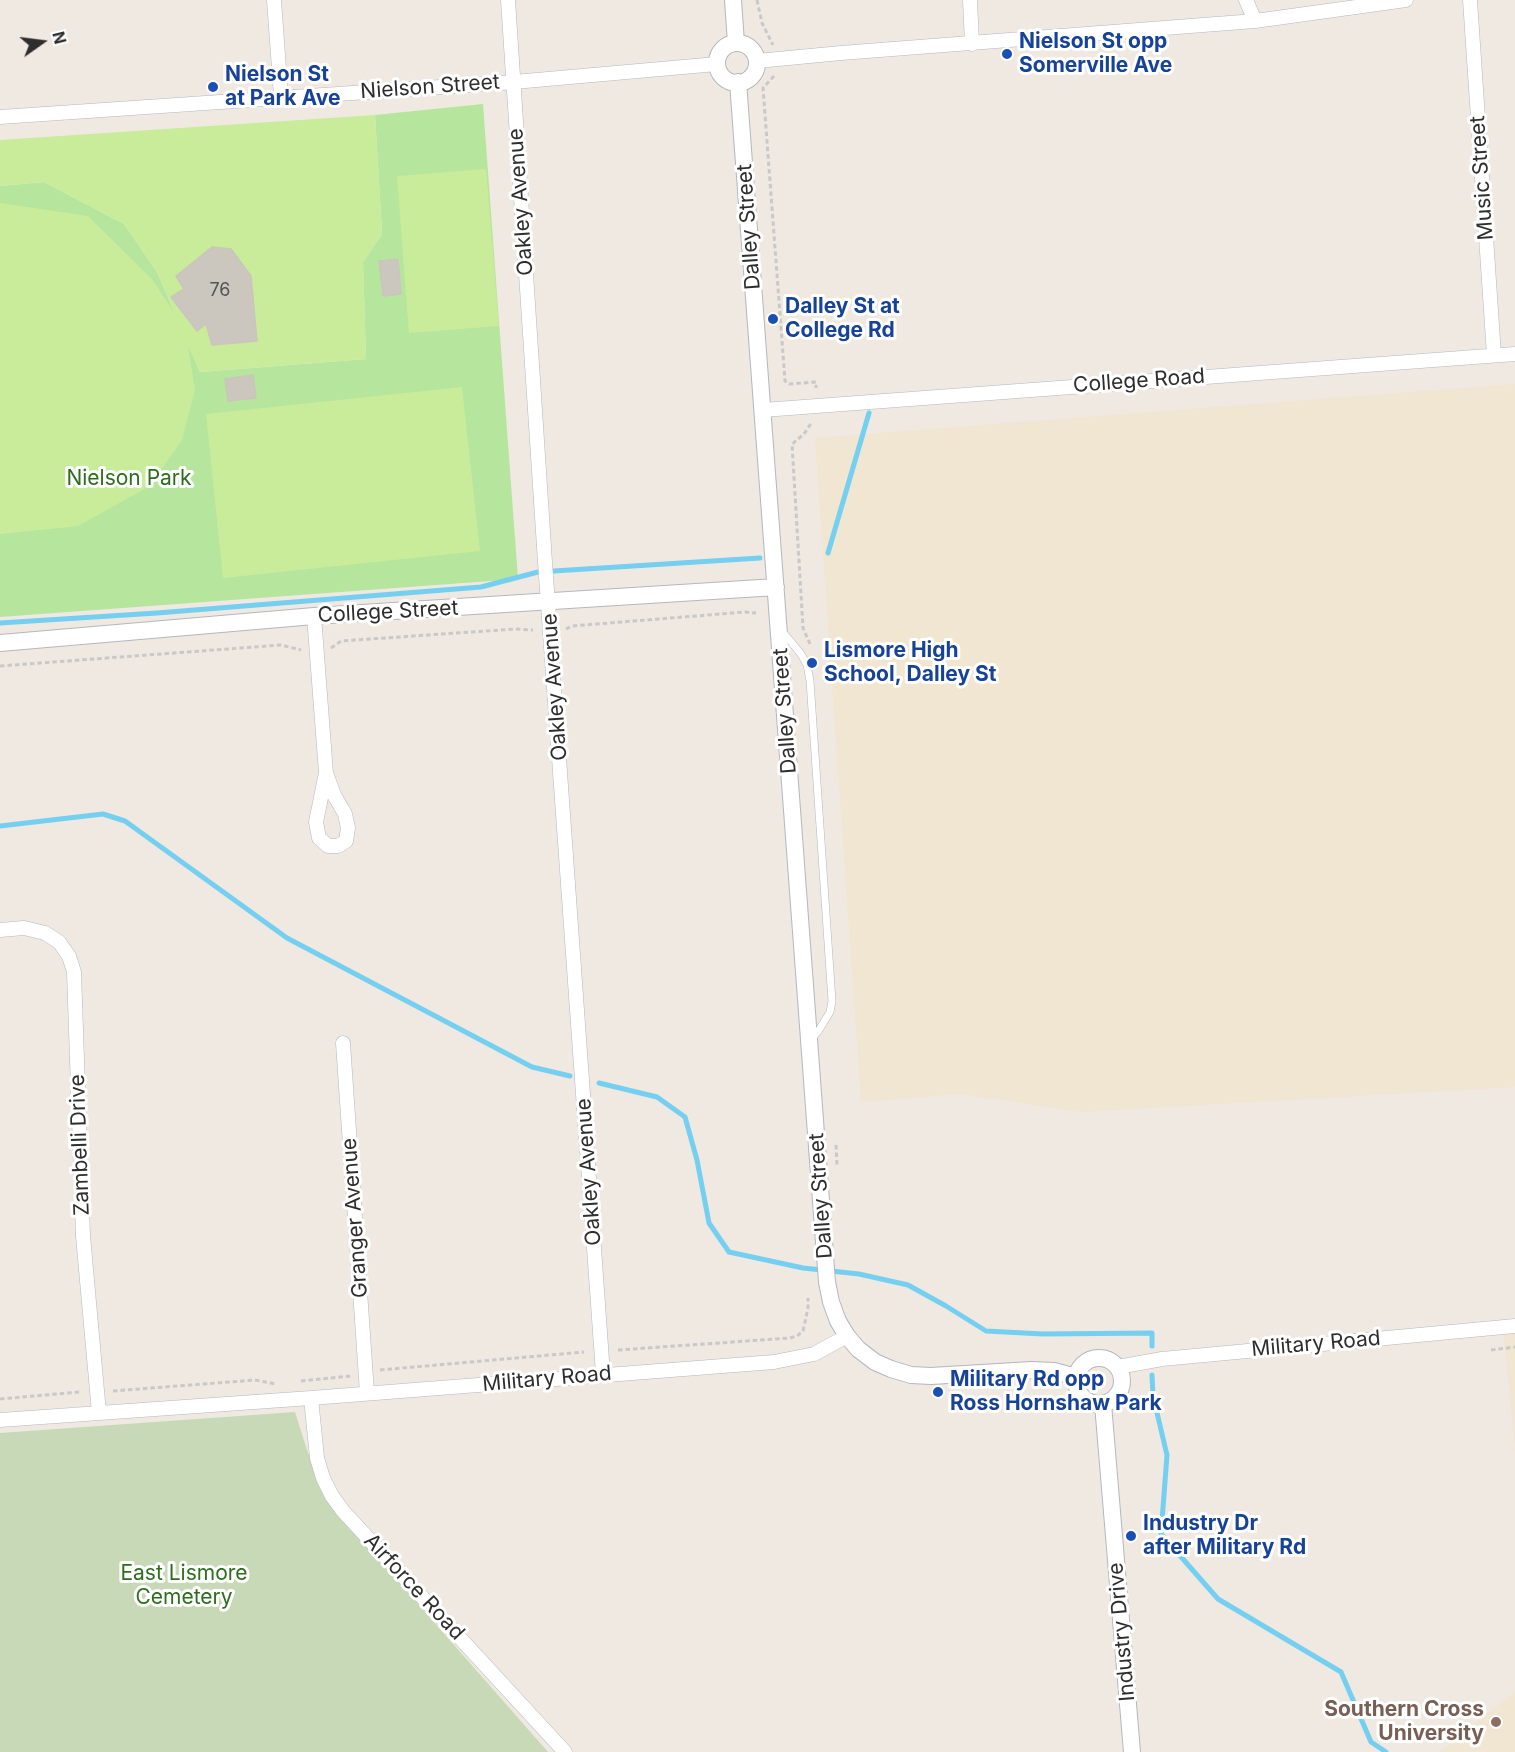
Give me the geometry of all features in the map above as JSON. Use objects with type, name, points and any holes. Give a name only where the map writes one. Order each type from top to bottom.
[{"type":"street","points":[[274,0],[282,96]]},
{"type":"street","points":[[733,0],[736,42]]},
{"type":"street","points":[[970,0],[972,44]]},
{"type":"street","points":[[1246,0],[1255,21]]},
{"type":"street","points":[[757,61],[1255,21],[1406,0]]},
{"type":"street","name":"Music Street","points":[[1470,0],[1494,355]]},
{"type":"street","name":"Oakley Avenue","points":[[508,1],[545,562],[603,1374]]},
{"type":"street","points":[[736,42],[748,46],[757,61],[754,73],[749,78],[732,82],[722,75],[717,64],[720,52],[736,42]]},
{"type":"street","name":"Nielson Street","points":[[0,117],[514,81],[717,64]]},
{"type":"street","name":"Dalley Street","points":[[738,82],[827,1282],[838,1321],[847,1336]]},
{"type":"street","name":"College Road","points":[[763,410],[1515,354]]},
{"type":"street","name":"College Street","points":[[0,643],[314,616],[776,587]]},
{"type":"street","points":[[314,616],[326,773],[334,795],[345,814],[348,828],[346,841],[338,846],[328,846],[319,838],[316,822],[326,773]]},
{"type":"street","name":"Zambelli Drive","points":[[0,930],[24,928],[45,933],[59,942],[69,956],[74,972],[83,1236],[99,1413]]},
{"type":"street","name":"Granger Avenue","points":[[343,1043],[367,1394]]},
{"type":"street","name":"Military Road","points":[[1118,1367],[1162,1359],[1515,1326]]},
{"type":"street","points":[[847,1336],[874,1362],[891,1370],[911,1375],[931,1376],[1032,1370],[1054,1371],[1076,1377]]},
{"type":"street","name":"Military Road","points":[[0,1420],[774,1362],[814,1354],[847,1336]]},
{"type":"street","points":[[1105,1358],[1118,1367],[1122,1386],[1115,1398],[1103,1404],[1089,1402],[1078,1392],[1076,1377],[1078,1370],[1090,1359],[1105,1358]]},
{"type":"street","name":"Airforce Road","points":[[311,1398],[317,1458],[332,1496],[343,1511],[565,1752]]},
{"type":"street","name":"Industry Drive","points":[[1103,1404],[1132,1752]]},
{"type":"lane","points":[[779,627],[801,654],[807,665],[810,681],[832,1001],[830,1012],[810,1041]]},
{"type":"path","points":[[757,0],[762,23],[773,43],[775,60],[775,75],[763,88],[785,381],[789,384],[816,382],[816,388]]},
{"type":"path","points":[[566,629],[572,626],[595,624],[756,613]]},
{"type":"path","points":[[331,648],[341,641],[515,629],[533,630]]},
{"type":"path","points":[[0,666],[281,645],[303,650]]},
{"type":"path","points":[[618,1350],[790,1338],[803,1331],[807,1315],[807,1298]]},
{"type":"path","points":[[1491,1350],[1515,1347]]},
{"type":"path","points":[[377,1370],[584,1352]]},
{"type":"path","points":[[296,1382],[353,1376]]},
{"type":"path","points":[[110,1391],[255,1380],[274,1384],[285,1383]]},
{"type":"path","points":[[0,1399],[79,1392]]},
{"type":"shaded area","points":[[1515,384],[1515,1087],[1081,1112],[961,1094],[861,1102],[815,438]]},
{"type":"shaded area","points":[[1515,1326],[1515,1453],[1503,1327]]},
{"type":"shaded area","name":"Southern Cross University","points":[[1515,1692],[1515,1752],[1438,1752]]},
{"type":"green space","name":"Nielson Park","points":[[483,104],[518,579],[0,617],[0,186],[44,182],[124,224],[157,272],[200,372],[366,359],[363,262],[382,234],[375,115]]},
{"type":"green space","points":[[375,115],[382,234],[363,262],[366,359],[200,372],[188,346],[195,390],[182,440],[150,486],[78,526],[0,534],[0,203],[88,216],[152,279],[175,314],[157,272],[124,224],[44,182],[0,186],[0,140]]},
{"type":"green space","points":[[486,169],[499,326],[409,333],[397,176]]},
{"type":"green space","points":[[462,387],[480,551],[223,578],[206,414]]},
{"type":"green space","name":"East Lismore Cemetery","points":[[295,1412],[326,1499],[548,1752],[0,1752],[0,1433]]},
{"type":"building","points":[[212,247],[231,249],[251,276],[257,341],[212,345],[206,324],[197,331],[171,297],[184,289],[176,276]]},
{"type":"building","points":[[398,259],[401,294],[383,296],[379,261]]},
{"type":"building","points":[[253,375],[256,398],[228,401],[225,379]]},
{"type":"waterway","points":[[828,553],[869,413]]},
{"type":"waterway","points":[[0,623],[481,587],[538,572],[760,558]]},
{"type":"waterway","points":[[0,826],[103,814],[125,821],[287,938],[532,1067],[570,1076]]},
{"type":"waterway","points":[[599,1083],[657,1097],[685,1117],[697,1160],[709,1223],[729,1252],[803,1268],[859,1274],[908,1285],[986,1331],[1043,1334],[1152,1333],[1152,1346]]},
{"type":"waterway","points":[[1152,1375],[1153,1396],[1167,1455],[1161,1534],[1218,1599],[1341,1672],[1371,1742],[1386,1752]]},
{"type":"place","name":"Nielson St opp Somerville Ave","points":[[1007,54]]},
{"type":"place","name":"Nielson St at Park Ave","points":[[213,87]]},
{"type":"place","name":"Dalley St at College Rd","points":[[773,319]]},
{"type":"place","name":"Lismore High School, Dalley St","points":[[812,663]]},
{"type":"place","name":"Military Rd opp Ross Hornshaw Park","points":[[938,1392]]},
{"type":"place","name":"Industry Dr after Military Rd","points":[[1131,1536]]},
{"type":"place","name":"Southern Cross University","points":[[1496,1722]]}]
